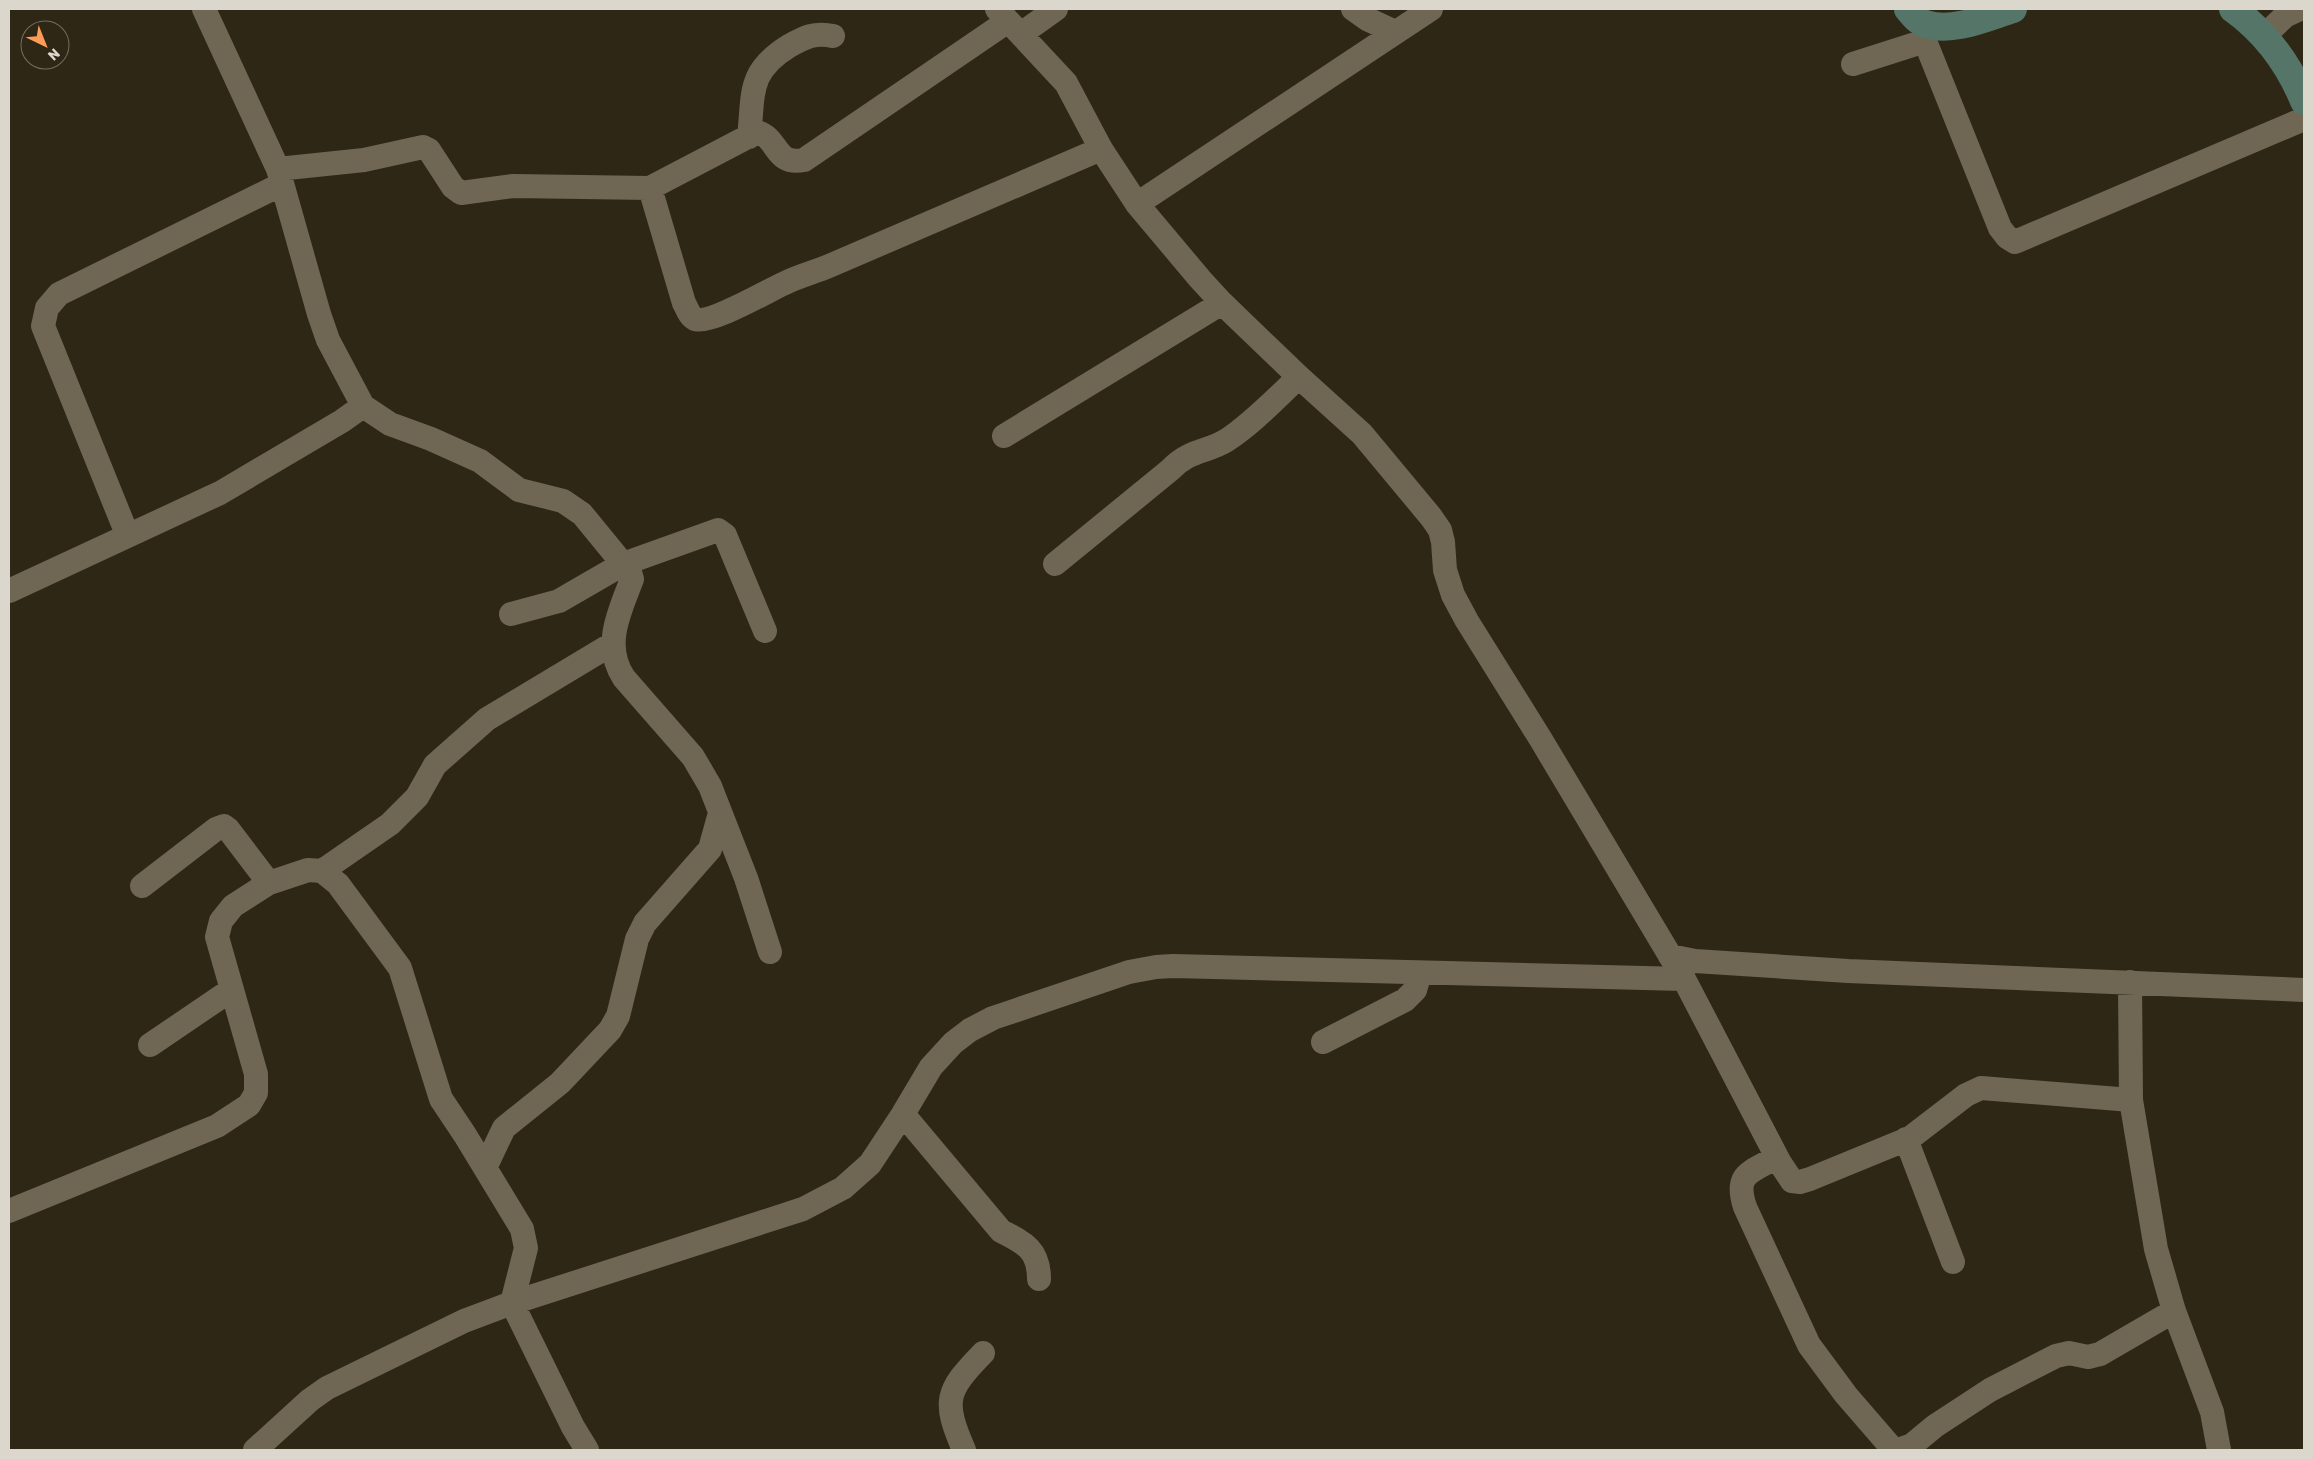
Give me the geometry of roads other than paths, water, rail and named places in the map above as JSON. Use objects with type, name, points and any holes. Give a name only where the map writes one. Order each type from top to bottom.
[{"type":"street","points":[[204,9],[280,177],[328,340],[364,406],[390,424],[431,439],[480,461],[519,490],[563,501],[574,507],[630,572],[632,579],[623,598],[612,644],[620,671],[693,757],[710,786],[746,878],[770,952]]},
{"type":"street","points":[[127,534],[43,326],[46,308],[60,294],[280,177],[422,146],[429,150],[457,192],[464,194],[513,186],[650,188],[757,132],[762,134],[787,160],[795,162],[804,160],[1009,21],[1056,9]]},
{"type":"street","points":[[1353,9],[1367,19],[1395,32]]},
{"type":"street","points":[[1137,204],[1431,9]]},
{"type":"street","points":[[1853,64],[1919,25],[1940,27],[1959,25],[2013,9]]},
{"type":"street","points":[[2233,9],[2264,36],[2283,60],[2304,102]]},
{"type":"street","points":[[2264,36],[2285,16],[2300,9]]},
{"type":"street","points":[[1009,21],[1066,83],[1101,149],[1137,204],[1222,303],[1362,434],[1440,530],[1445,570],[1458,604],[1684,979],[1786,1175],[1792,1181],[1800,1182],[1906,1139],[1924,1129],[1966,1095],[1982,1088],[2131,1100]]},
{"type":"street","points":[[1919,25],[2000,228],[2007,238],[2015,242],[2304,119]]},
{"type":"street","points":[[749,137],[754,86],[758,73],[772,56],[796,42],[817,33],[833,36]]},
{"type":"street","points":[[650,188],[684,303],[689,313],[696,319],[706,319],[730,310],[786,282],[838,262],[1101,149]]},
{"type":"street","points":[[1004,436],[1222,303]]},
{"type":"street","points":[[1055,564],[1180,460],[1199,450],[1225,442],[1299,377]]},
{"type":"street","points":[[9,591],[127,534],[220,493],[364,406]]},
{"type":"street","points":[[511,614],[559,601],[623,564],[718,530],[725,535],[765,631]]},
{"type":"street","points":[[322,871],[390,824],[417,797],[435,765],[487,719],[612,644]]},
{"type":"street","points":[[486,1168],[504,1128],[560,1083],[610,1030],[618,1016],[637,939],[645,923],[710,848],[720,813]]},
{"type":"street","points":[[142,886],[216,829],[224,826],[269,883]]},
{"type":"street","points":[[9,1210],[217,1126],[249,1105],[256,1093],[256,1074],[231,990],[217,937],[217,929],[233,906],[269,883],[308,870],[322,871],[338,884],[400,968],[441,1099],[486,1168],[522,1229],[526,1248],[512,1303],[573,1427],[587,1450]]},
{"type":"street","points":[[1670,956],[1695,961],[1848,970],[2304,990]]},
{"type":"street","points":[[255,1450],[310,1400],[328,1388],[464,1322],[512,1303],[802,1209],[843,1188],[870,1164],[931,1067],[953,1044],[970,1030],[993,1018],[1129,972],[1156,966],[1173,966],[1684,979]]},
{"type":"street","points":[[1323,1042],[1405,1000],[1415,990],[1420,973]]},
{"type":"street","points":[[2130,982],[2131,1100],[2156,1249],[2174,1310],[2212,1412],[2219,1450]]},
{"type":"street","points":[[150,1045],[231,990]]},
{"type":"street","points":[[903,1114],[1001,1231],[1018,1240],[1032,1252],[1039,1263],[1039,1279]]},
{"type":"street","points":[[1906,1139],[1953,1262]]},
{"type":"street","points":[[1777,1157],[1744,1178],[1740,1190],[1745,1207],[1809,1345],[1846,1395],[1891,1448],[1901,1449],[1912,1444],[1934,1426],[1990,1390],[2056,1356],[2068,1352],[2088,1357],[2100,1354],[2174,1310]]},
{"type":"street","points":[[964,1450],[952,1422],[949,1403],[957,1384],[982,1353]]}]
